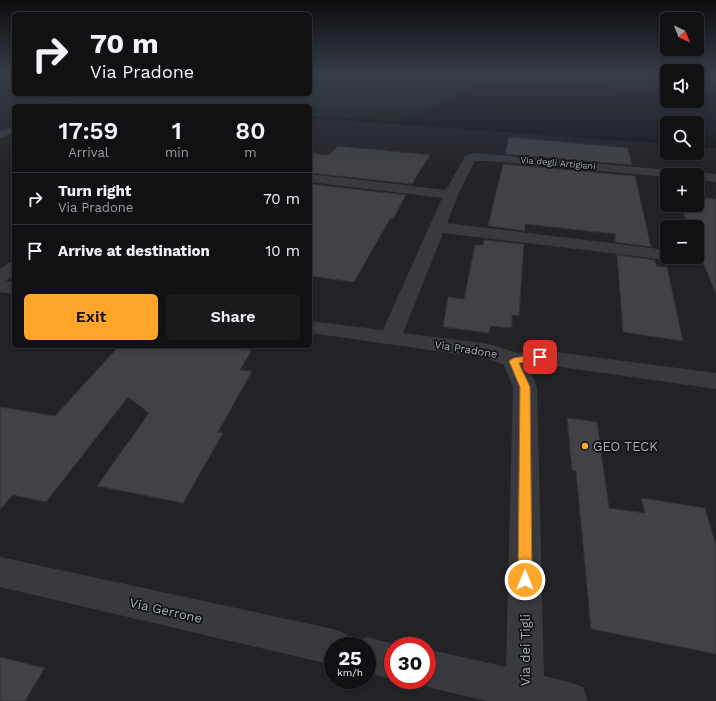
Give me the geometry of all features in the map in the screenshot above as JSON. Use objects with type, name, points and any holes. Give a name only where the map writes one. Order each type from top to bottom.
[{"type":"street","points":[[0,135],[12,130]]},
{"type":"street","name":"Via degli Artigiani","points":[[390,338],[451,195],[470,159],[479,157],[660,173]]},
{"type":"street","points":[[704,177],[716,178]]},
{"type":"street","points":[[312,178],[451,195]]},
{"type":"street","points":[[437,227],[660,254]]},
{"type":"street","points":[[0,277],[12,268]]},
{"type":"street","points":[[0,286],[12,288]]},
{"type":"street","name":"Via Pradone","points":[[312,327],[489,351],[503,355],[514,361]]},
{"type":"street","points":[[514,361],[540,357],[716,381]]},
{"type":"street","name":"Via dei Tigli","points":[[514,361],[525,387],[525,696]]},
{"type":"street","name":"Via Gerrone","points":[[0,572],[324,645]]},
{"type":"street","points":[[436,671],[525,696],[569,701]]},
{"type":"shaded area","points":[[0,107],[12,107],[12,348],[312,348],[312,118],[660,143],[660,160],[704,160],[704,147],[716,148],[716,701],[0,701]]},
{"type":"shaded area","points":[[312,107],[432,107],[401,121],[312,116]]},
{"type":"building","points":[[509,137],[628,148],[632,165],[505,154]]},
{"type":"building","points":[[338,146],[430,155],[412,184],[312,173],[312,153],[328,155]]},
{"type":"building","points":[[503,164],[635,176],[651,247],[615,242],[615,234],[525,224],[525,231],[488,226]]},
{"type":"building","points":[[312,184],[406,195],[393,219],[390,219],[354,282],[312,276]]},
{"type":"building","points":[[704,198],[716,199],[716,294],[704,264],[704,220],[686,220],[683,212],[704,212]]},
{"type":"building","points":[[484,240],[524,244],[519,316],[512,315],[512,328],[490,326],[489,333],[443,327],[448,297],[464,299],[475,245],[483,245]]},
{"type":"building","points":[[617,255],[655,260],[656,266],[667,267],[683,341],[623,332]]},
{"type":"building","points":[[117,348],[238,348],[252,350],[240,370],[252,371],[218,432],[223,433],[183,503],[97,486],[149,413],[128,397],[46,502],[13,495],[0,510],[0,407],[55,416]]},
{"type":"building","points":[[567,418],[597,422],[609,508],[645,513],[641,498],[705,508],[716,545],[716,654],[591,629],[576,471],[572,470]]},
{"type":"building","points":[[0,657],[45,668],[25,701],[0,701]]},
{"type":"place","name":"GEO TECK","points":[[585,446]]},
{"type":"route","points":[[525,580],[525,387],[514,361],[540,357]]}]
